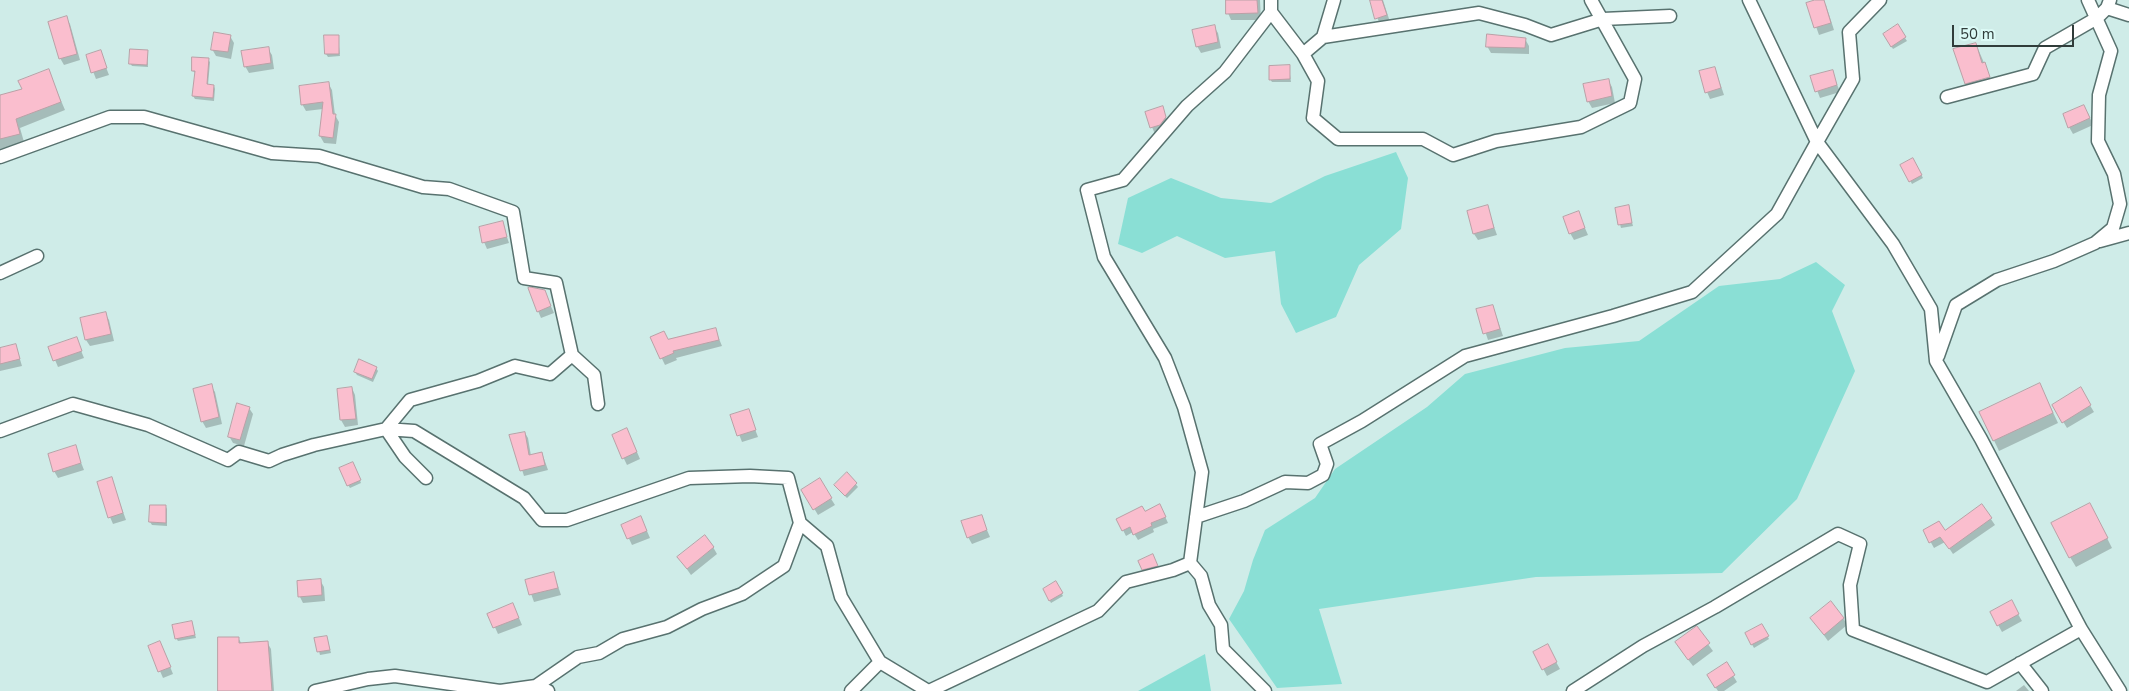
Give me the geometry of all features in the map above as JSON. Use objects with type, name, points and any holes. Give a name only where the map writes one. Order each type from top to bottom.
[{"type":"street","points":[[1323,37],[1334,0]]},
{"type":"street","points":[[1265,691],[1223,649],[1221,625],[1209,605],[1200,576],[1190,563],[1202,472],[1184,407],[1165,358],[1104,257],[1087,190],[1124,180],[1187,106],[1226,72],[1271,6],[1303,54],[1318,81],[1312,118],[1338,139],[1423,139],[1453,155],[1496,141],[1582,127],[1630,103],[1635,79],[1591,0]]},
{"type":"street","points":[[1749,0],[1817,142],[1893,244],[1931,309],[1936,361],[1982,439],[2081,628],[2120,691]]},
{"type":"street","points":[[1196,517],[1244,501],[1285,482],[1308,483],[1323,476],[1327,464],[1320,444],[1362,421],[1465,356],[1613,316],[1692,292],[1777,214],[1853,79],[1848,32],[1880,0]]},
{"type":"street","points":[[2088,0],[2111,51],[2098,95],[2098,141],[2114,174],[2120,204],[2113,228],[2095,243]]},
{"type":"street","points":[[1946,96],[2033,74],[2045,48],[2097,18],[2109,4],[2129,15]]},
{"type":"street","points":[[1303,54],[1323,37],[1479,13],[1526,25],[1551,35],[1603,19],[1670,16]]},
{"type":"street","points":[[0,157],[110,117],[144,117],[272,153],[319,156],[423,187],[449,189],[513,212],[524,278],[556,283],[572,354],[594,375],[598,404]]},
{"type":"street","points":[[1936,361],[1956,305],[1997,280],[2054,261],[2095,243],[2129,233]]},
{"type":"street","points":[[0,272],[37,256]]},
{"type":"street","points":[[386,429],[410,400],[478,381],[515,366],[550,374],[572,354]]},
{"type":"street","points":[[0,431],[73,404],[148,426],[228,460],[239,452],[269,461],[314,445],[386,429],[414,431],[524,498],[542,520],[567,520],[689,478],[750,476],[788,478],[800,523],[827,546],[841,597],[880,662],[928,691],[1098,611],[1126,582],[1173,570],[1190,563]]},
{"type":"street","points":[[386,429],[405,457],[426,478]]},
{"type":"street","points":[[315,691],[368,679],[395,676],[500,691],[542,689],[578,657],[599,653],[623,639],[667,627],[702,609],[742,594],[784,566],[800,523]]},
{"type":"street","points":[[1573,691],[1643,646],[1715,608],[1838,534],[1860,544],[1850,584],[1854,630],[1984,687],[2020,663],[2081,628]]},
{"type":"street","points":[[851,691],[880,662]]},
{"type":"street","points":[[2020,663],[2042,691]]},
{"type":"shaded area","points":[[1396,152],[1408,178],[1401,229],[1359,265],[1336,317],[1296,333],[1281,304],[1275,251],[1225,258],[1177,236],[1142,253],[1118,244],[1128,198],[1171,178],[1221,198],[1271,203],[1325,176]]},
{"type":"shaded area","points":[[1816,262],[1845,285],[1832,311],[1855,371],[1797,499],[1722,573],[1536,577],[1319,609],[1342,684],[1277,688],[1229,619],[1244,591],[1253,560],[1265,530],[1315,498],[1335,469],[1427,407],[1465,374],[1565,348],[1639,341],[1719,286],[1780,279]]},
{"type":"shaded area","points":[[1205,654],[1211,691],[1138,691]]},
{"type":"building","points":[[1226,0],[1257,0],[1258,13],[1226,14]]},
{"type":"building","points":[[1370,0],[1382,0],[1387,15],[1375,19]]},
{"type":"building","points":[[1824,0],[1831,23],[1814,28],[1806,3]]},
{"type":"building","points":[[67,16],[77,54],[59,59],[48,22]]},
{"type":"building","points":[[1898,24],[1906,37],[1891,47],[1883,34]]},
{"type":"building","points":[[1215,25],[1218,42],[1196,47],[1192,30]]},
{"type":"building","points":[[214,32],[231,35],[228,52],[211,50]]},
{"type":"building","points":[[1487,34],[1526,38],[1525,48],[1486,47]]},
{"type":"building","points":[[324,35],[339,35],[339,54],[325,54]]},
{"type":"building","points":[[1976,43],[1982,63],[1985,62],[1990,77],[1965,84],[1953,49]]},
{"type":"building","points":[[269,47],[271,63],[244,67],[241,51]]},
{"type":"building","points":[[130,49],[148,50],[147,65],[129,64]]},
{"type":"building","points":[[101,50],[107,68],[91,73],[86,55]]},
{"type":"building","points":[[192,57],[209,58],[207,84],[214,85],[213,98],[192,96],[195,71],[192,71]]},
{"type":"building","points":[[1290,65],[1290,79],[1269,80],[1269,66]]},
{"type":"building","points":[[1715,67],[1721,88],[1705,93],[1699,71]]},
{"type":"building","points":[[49,69],[61,102],[16,119],[20,134],[0,139],[0,95],[22,89],[18,81]]},
{"type":"building","points":[[1833,70],[1837,85],[1815,92],[1810,76]]},
{"type":"building","points":[[1609,79],[1612,96],[1587,102],[1583,84]]},
{"type":"building","points":[[329,82],[333,114],[336,114],[333,138],[319,136],[323,102],[301,105],[299,86]]},
{"type":"building","points":[[2084,105],[2090,118],[2068,128],[2063,114]]},
{"type":"building","points":[[1163,106],[1166,117],[1160,125],[1150,128],[1145,112]]},
{"type":"building","points":[[1913,158],[1922,175],[1909,182],[1900,165]]},
{"type":"building","points":[[1488,205],[1494,228],[1473,234],[1467,211]]},
{"type":"building","points":[[1629,205],[1632,223],[1618,225],[1615,208]]},
{"type":"building","points":[[1579,211],[1585,228],[1569,234],[1563,217]]},
{"type":"building","points":[[503,221],[507,237],[482,243],[479,227]]},
{"type":"building","points":[[528,288],[545,290],[551,306],[537,312]]},
{"type":"building","points":[[1493,305],[1500,329],[1483,334],[1476,309]]},
{"type":"building","points":[[106,312],[111,334],[85,340],[80,318]]},
{"type":"building","points":[[716,328],[719,340],[673,351],[674,353],[660,359],[650,337],[664,331],[668,339]]},
{"type":"building","points":[[77,337],[82,351],[53,361],[48,347]]},
{"type":"building","points":[[16,344],[20,359],[0,364],[0,348]]},
{"type":"building","points":[[359,359],[377,367],[372,379],[354,372]]},
{"type":"building","points":[[2040,383],[2053,413],[1993,441],[1979,412]]},
{"type":"building","points":[[212,384],[219,417],[201,422],[193,389]]},
{"type":"building","points":[[352,387],[356,419],[340,420],[337,389]]},
{"type":"building","points":[[2081,387],[2091,405],[2062,423],[2052,405]]},
{"type":"building","points":[[237,403],[250,407],[240,440],[228,437]]},
{"type":"building","points":[[749,409],[756,430],[737,436],[730,415]]},
{"type":"building","points":[[627,428],[637,452],[622,459],[612,435]]},
{"type":"building","points":[[525,432],[529,455],[542,452],[545,465],[520,471],[509,435]]},
{"type":"building","points":[[76,445],[81,463],[53,472],[48,454]]},
{"type":"building","points":[[353,462],[361,480],[347,486],[339,468]]},
{"type":"building","points":[[847,472],[857,483],[845,496],[834,485]]},
{"type":"building","points":[[112,477],[123,513],[108,518],[97,482]]},
{"type":"building","points":[[820,478],[832,498],[813,510],[801,490]]},
{"type":"building","points":[[2090,503],[2108,538],[2069,558],[2051,523]]},
{"type":"building","points":[[1160,504],[1166,517],[1151,523],[1152,526],[1133,535],[1130,527],[1122,531],[1116,519],[1142,506],[1145,511]]},
{"type":"building","points":[[1982,504],[1992,518],[1949,549],[1940,537],[1929,543],[1923,530],[1939,521],[1945,530]]},
{"type":"building","points":[[150,505],[166,505],[166,523],[149,522]]},
{"type":"building","points":[[982,515],[987,530],[967,538],[961,521]]},
{"type":"building","points":[[641,516],[647,531],[627,539],[621,525]]},
{"type":"building","points":[[705,535],[714,547],[687,569],[677,557]]},
{"type":"building","points":[[1153,554],[1158,566],[1142,570],[1138,561]]},
{"type":"building","points":[[554,572],[558,588],[529,595],[525,580]]},
{"type":"building","points":[[321,579],[322,595],[298,597],[297,581]]},
{"type":"building","points":[[1056,581],[1063,593],[1049,601],[1043,589]]},
{"type":"building","points":[[2012,600],[2019,614],[1997,626],[1990,612]]},
{"type":"building","points":[[1831,601],[1844,618],[1824,635],[1810,618]]},
{"type":"building","points":[[513,603],[519,618],[493,628],[487,614]]},
{"type":"building","points":[[192,621],[195,635],[175,639],[172,625]]},
{"type":"building","points":[[1762,624],[1769,636],[1751,645],[1745,633]]},
{"type":"building","points":[[1697,626],[1710,643],[1688,660],[1675,642]]},
{"type":"building","points":[[327,636],[330,650],[317,652],[314,638]]},
{"type":"building","points":[[218,637],[239,637],[239,643],[268,641],[272,691],[218,691]]},
{"type":"building","points":[[160,641],[171,667],[158,672],[148,646]]},
{"type":"building","points":[[1548,644],[1557,662],[1542,670],[1533,652]]},
{"type":"building","points":[[1727,662],[1735,675],[1715,688],[1707,675]]}]
